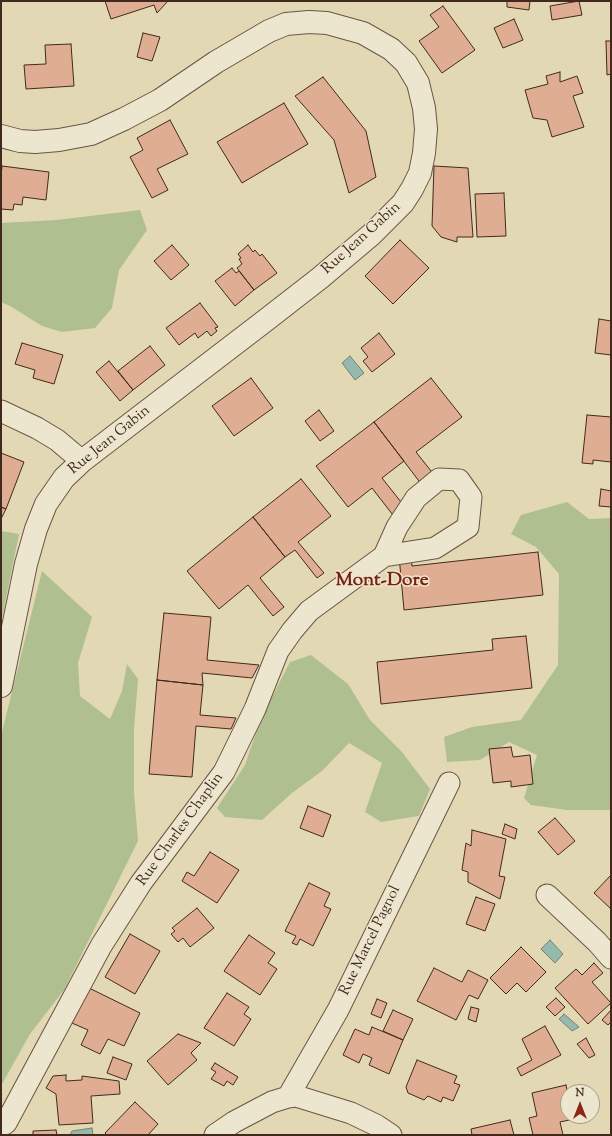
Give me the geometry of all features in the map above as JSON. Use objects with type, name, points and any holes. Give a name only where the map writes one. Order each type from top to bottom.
[{"type":"street","name":"Rue Jean Gabin","points":[[1,136],[20,141],[35,142],[59,140],[91,134],[160,100],[240,47],[269,31],[286,24],[309,22],[327,23],[363,33],[380,42],[406,63],[418,83],[424,108],[426,129],[424,153],[420,173],[412,189],[403,203],[372,234],[320,278],[82,461],[64,478],[46,504],[36,529],[26,564],[1,686]]},
{"type":"street","points":[[1,411],[37,428],[57,440],[82,461]]},
{"type":"street","name":"Rue Charles Chaplin","points":[[1,1126],[6,1123],[101,946],[141,883],[224,772],[255,709],[278,651],[309,611],[384,556]]},
{"type":"street","name":"Rue Marcel Pagnol","points":[[288,1097],[338,1010],[449,783]]},
{"type":"street","points":[[547,895],[597,942],[611,958]]},
{"type":"street","points":[[215,1135],[240,1119],[272,1102],[296,1096],[351,1113],[376,1125],[391,1135]]},
{"type":"green space","points":[[140,210],[147,230],[119,270],[112,308],[95,328],[62,332],[42,326],[1,302],[1,223],[56,220]]},
{"type":"green space","points":[[567,502],[589,519],[611,518],[611,810],[567,810],[531,805],[524,798],[537,755],[509,742],[480,760],[447,762],[444,737],[472,727],[521,720],[558,665],[559,574],[536,547],[511,534],[521,515]]},
{"type":"green space","points":[[1,531],[19,534],[1,623]]},
{"type":"green space","points":[[42,571],[92,617],[78,663],[80,696],[110,719],[122,691],[127,664],[138,679],[134,729],[134,793],[138,841],[64,990],[30,1034],[1,1086],[1,736]]},
{"type":"green space","points":[[311,655],[348,684],[370,720],[402,752],[430,789],[419,816],[381,822],[365,812],[382,763],[349,743],[322,771],[292,793],[262,820],[225,817],[217,808],[245,765],[257,730],[290,662]]},
{"type":"water","points":[[350,356],[364,373],[355,380],[342,363]]},
{"type":"water","points":[[550,940],[563,954],[555,963],[541,949]]},
{"type":"water","points":[[564,1014],[579,1027],[572,1031],[559,1019]]},
{"type":"water","points":[[92,1128],[93,1135],[70,1135],[72,1131]]},
{"type":"building","points":[[105,1],[168,1],[157,13],[154,5],[111,19]]},
{"type":"building","points":[[507,1],[530,1],[529,10],[507,7]]},
{"type":"building","points":[[579,1],[582,15],[552,20],[550,6]]},
{"type":"building","points":[[443,6],[475,50],[442,73],[419,41],[439,27],[430,15]]},
{"type":"building","points":[[514,19],[523,40],[503,48],[494,28]]},
{"type":"building","points":[[143,33],[160,37],[152,61],[137,57]]},
{"type":"building","points":[[606,41],[611,41],[611,74],[607,75]]},
{"type":"building","points":[[71,44],[74,86],[26,89],[24,65],[46,64],[45,45]]},
{"type":"building","points":[[560,72],[560,82],[577,76],[583,93],[573,96],[584,127],[552,137],[547,120],[533,118],[525,90],[548,84],[546,76]]},
{"type":"building","points":[[323,77],[366,131],[376,177],[349,193],[334,140],[295,96]]},
{"type":"building","points":[[284,103],[308,144],[242,183],[217,142]]},
{"type":"building","points":[[170,120],[188,154],[157,169],[168,190],[152,198],[130,157],[143,150],[137,138]]},
{"type":"building","points":[[2,166],[49,172],[46,200],[23,197],[22,205],[14,204],[13,210],[1,209]]},
{"type":"building","points":[[434,166],[468,168],[473,237],[457,237],[457,242],[441,237],[432,226]]},
{"type":"building","points":[[504,193],[506,236],[477,237],[475,194]]},
{"type":"building","points":[[400,240],[429,268],[393,304],[365,276]]},
{"type":"building","points":[[172,245],[189,265],[171,280],[154,261]]},
{"type":"building","points":[[248,245],[253,252],[255,250],[260,256],[262,254],[277,273],[254,290],[237,268],[242,264],[239,259],[241,258],[238,254]]},
{"type":"building","points":[[232,268],[236,273],[239,271],[254,290],[235,306],[215,281]]},
{"type":"building","points":[[200,303],[218,327],[215,328],[217,331],[211,336],[207,331],[198,338],[195,333],[179,345],[166,328]]},
{"type":"building","points":[[599,319],[611,321],[611,355],[595,353]]},
{"type":"building","points":[[379,333],[395,354],[372,372],[363,361],[368,357],[361,348]]},
{"type":"building","points":[[22,343],[63,355],[54,384],[33,378],[35,370],[15,364]]},
{"type":"building","points":[[150,346],[165,365],[133,390],[118,371]]},
{"type":"building","points":[[109,361],[133,390],[120,401],[96,372]]},
{"type":"building","points":[[251,378],[273,408],[234,436],[212,406]]},
{"type":"building","points":[[431,378],[462,417],[416,452],[435,476],[422,485],[374,422]]},
{"type":"building","points":[[319,410],[334,431],[320,441],[305,421]]},
{"type":"building","points":[[587,415],[611,417],[611,462],[593,460],[593,464],[582,463]]},
{"type":"building","points":[[374,422],[404,461],[382,478],[405,507],[396,519],[372,488],[348,507],[316,466]]},
{"type":"building","points":[[1,453],[24,462],[6,509],[1,507]]},
{"type":"building","points":[[301,479],[331,516],[298,542],[324,573],[317,578],[295,550],[285,557],[253,517]]},
{"type":"building","points":[[601,489],[611,491],[611,507],[599,506]]},
{"type":"building","points":[[1,507],[6,509],[1,519]]},
{"type":"building","points":[[253,517],[285,557],[260,578],[284,607],[273,616],[248,585],[219,609],[187,571]]},
{"type":"building","points":[[538,552],[543,595],[404,610],[399,556],[411,555],[412,566]]},
{"type":"building","points":[[164,613],[211,617],[207,660],[259,665],[252,678],[202,673],[203,685],[157,680]]},
{"type":"building","points":[[526,636],[532,688],[381,704],[377,662],[493,650],[492,639]]},
{"type":"building","points":[[157,680],[203,685],[200,715],[236,718],[231,729],[196,726],[192,777],[149,774]]},
{"type":"building","points":[[511,747],[513,757],[530,755],[533,784],[511,787],[511,781],[493,783],[489,749]]},
{"type":"building","points":[[308,806],[331,815],[323,837],[300,828]]},
{"type":"building","points":[[555,818],[575,841],[558,855],[538,832]]},
{"type":"building","points":[[505,824],[517,829],[515,839],[502,834]]},
{"type":"building","points":[[472,830],[506,839],[499,876],[505,877],[500,899],[468,882],[468,872],[462,870],[466,843],[471,846]]},
{"type":"building","points":[[210,852],[239,870],[217,903],[182,881],[187,872],[194,876]]},
{"type":"building","points":[[611,875],[611,909],[594,893]]},
{"type":"building","points":[[309,883],[330,893],[324,906],[331,909],[313,946],[300,939],[297,945],[292,943],[296,936],[285,931]]},
{"type":"building","points":[[476,897],[495,904],[485,931],[466,924]]},
{"type":"building","points":[[197,908],[214,928],[190,947],[183,938],[178,942],[171,934],[175,931],[172,928]]},
{"type":"building","points":[[130,934],[160,951],[135,994],[105,977]]},
{"type":"building","points":[[249,935],[275,953],[268,963],[277,969],[260,995],[224,971]]},
{"type":"building","points":[[521,947],[546,972],[526,992],[517,983],[506,994],[490,978]]},
{"type":"building","points":[[594,963],[603,973],[592,982],[611,1003],[588,1024],[555,988],[576,969],[582,975]]},
{"type":"building","points":[[434,968],[462,982],[468,970],[488,980],[478,999],[469,995],[456,1020],[417,1001]]},
{"type":"building","points":[[89,988],[140,1013],[124,1046],[108,1039],[100,1054],[81,1045],[88,1030],[72,1023]]},
{"type":"building","points":[[227,993],[249,1007],[244,1014],[251,1019],[234,1046],[204,1028]]},
{"type":"building","points":[[556,998],[565,1007],[555,1016],[546,1007]]},
{"type":"building","points":[[377,999],[387,1003],[381,1018],[371,1014]]},
{"type":"building","points":[[471,1007],[479,1009],[476,1022],[468,1019]]},
{"type":"building","points":[[393,1010],[413,1019],[403,1040],[383,1031]]},
{"type":"building","points":[[611,1010],[611,1022],[608,1025],[602,1020]]},
{"type":"building","points":[[545,1026],[561,1055],[521,1076],[517,1068],[532,1060],[522,1039]]},
{"type":"building","points":[[372,1027],[403,1040],[389,1074],[369,1065],[372,1058],[363,1054],[359,1063],[343,1055],[355,1029],[369,1035]]},
{"type":"building","points":[[178,1034],[201,1043],[191,1053],[197,1060],[168,1085],[147,1061]]},
{"type":"building","points":[[586,1038],[595,1055],[589,1058],[577,1044]]},
{"type":"building","points":[[113,1057],[132,1064],[126,1080],[107,1073]]},
{"type":"building","points":[[417,1060],[457,1076],[454,1083],[460,1085],[453,1101],[443,1097],[441,1102],[428,1096],[424,1100],[408,1093],[406,1087]]},
{"type":"building","points":[[215,1063],[238,1077],[233,1085],[227,1081],[224,1086],[211,1079],[216,1072],[211,1069]]},
{"type":"building","points":[[66,1075],[66,1081],[82,1080],[82,1076],[119,1081],[120,1094],[91,1096],[93,1123],[59,1125],[56,1094],[46,1088],[53,1076]]},
{"type":"building","points":[[560,1086],[560,1124],[563,1135],[533,1135],[529,1118],[537,1116],[532,1093]]},
{"type":"building","points":[[135,1102],[158,1124],[148,1135],[107,1135],[105,1133]]},
{"type":"building","points":[[510,1120],[514,1135],[472,1135],[471,1129]]},
{"type":"building","points":[[56,1130],[57,1135],[33,1135],[33,1131]]},
{"type":"district","name":"Mont-Dore","points":[[382,582]]}]
